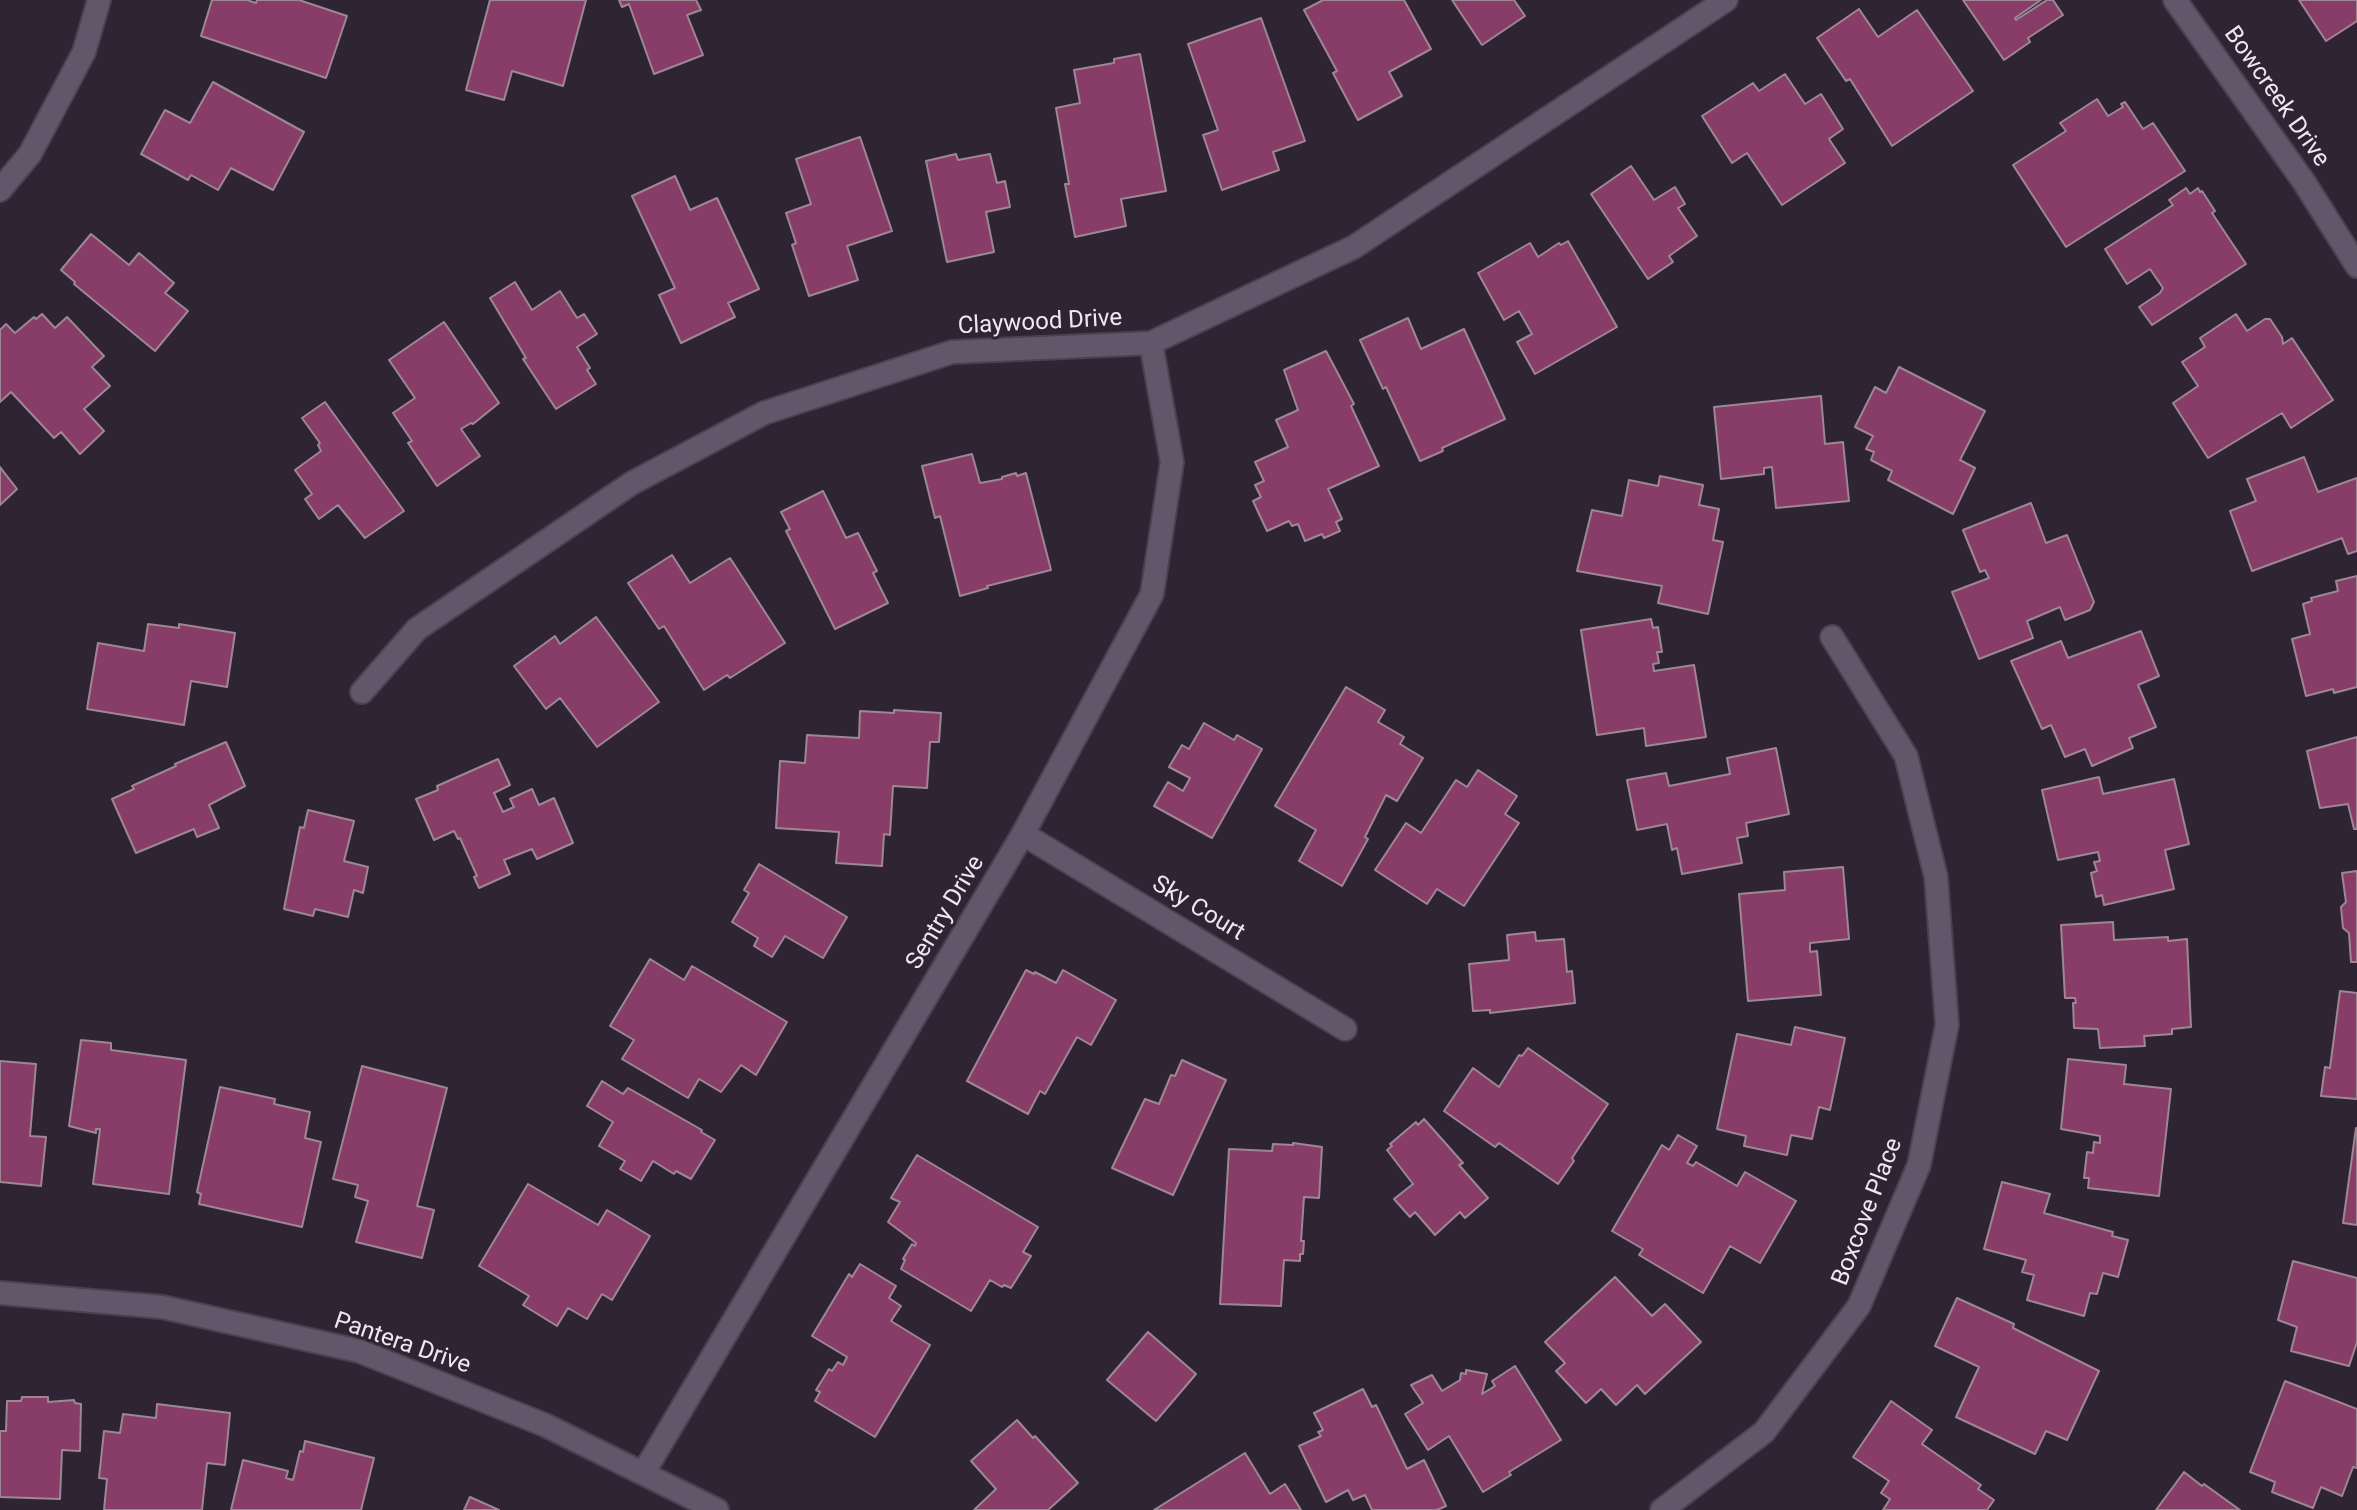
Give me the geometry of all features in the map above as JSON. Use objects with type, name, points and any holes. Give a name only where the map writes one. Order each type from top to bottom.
[{"type":"street","points":[[0,190],[30,154],[84,52],[99,0]]},
{"type":"street","name":"Claywood Drive","points":[[362,692],[417,629],[632,483],[764,413],[952,352],[1151,343],[1354,247],[1726,0]]},
{"type":"street","name":"Bowcreek Drive","points":[[2175,0],[2304,182],[2357,266]]},
{"type":"street","name":"Sentry Drive","points":[[644,1472],[1023,834],[1152,594],[1172,462],[1151,343]]},
{"type":"street","name":"Boxcove Place","points":[[1662,1510],[1764,1432],[1859,1306],[1919,1165],[1941,1056],[1947,1025],[1936,877],[1906,756],[1832,637]]},
{"type":"street","name":"Sky Court","points":[[1023,834],[1345,1029]]},
{"type":"street","name":"Pantera Drive","points":[[0,1293],[162,1307],[359,1351],[545,1425],[717,1510]]},
{"type":"building","points":[[212,0],[256,3],[257,0],[299,0],[347,16],[326,78],[201,36]]},
{"type":"building","points":[[490,0],[586,0],[563,86],[512,71],[504,100],[466,90]]},
{"type":"building","points":[[619,0],[696,0],[701,10],[687,15],[703,55],[654,74],[629,4],[622,7]]},
{"type":"building","points":[[1323,0],[1404,0],[1431,49],[1389,72],[1402,96],[1358,120],[1333,73],[1337,71],[1304,10]]},
{"type":"building","points":[[1452,0],[1514,0],[1525,16],[1482,45]]},
{"type":"building","points":[[1963,0],[2041,0],[2016,20],[2047,0],[2053,0],[2063,15],[2028,38],[2030,42],[2004,60]]},
{"type":"building","points":[[2299,0],[2357,0],[2357,21],[2326,41]]},
{"type":"building","points":[[1859,9],[1878,37],[1917,10],[1973,91],[1892,146],[1850,79],[1846,81],[1817,38]]},
{"type":"building","points":[[1261,18],[1305,141],[1273,152],[1279,170],[1222,190],[1203,135],[1218,130],[1188,44]]},
{"type":"building","points":[[1140,54],[1166,191],[1121,199],[1126,226],[1075,237],[1056,108],[1080,103],[1074,70],[1114,63],[1114,59]]},
{"type":"building","points":[[1785,74],[1805,104],[1821,94],[1843,129],[1829,139],[1845,163],[1782,205],[1747,153],[1732,163],[1702,116],[1753,83],[1759,91]]},
{"type":"building","points":[[213,82],[304,132],[273,190],[231,168],[218,190],[191,175],[188,180],[141,154],[165,110],[190,123]]},
{"type":"building","points":[[2097,99],[2108,116],[2123,107],[2121,104],[2125,102],[2143,129],[2153,123],[2185,171],[2066,247],[2013,165],[2066,131],[2060,123]]},
{"type":"building","points":[[860,137],[892,231],[847,246],[858,280],[809,296],[792,245],[796,243],[786,213],[811,204],[796,159]]},
{"type":"building","points":[[956,154],[958,160],[990,154],[997,183],[1005,181],[1010,207],[986,212],[994,252],[947,262],[926,161]]},
{"type":"building","points":[[1631,166],[1654,200],[1675,187],[1685,204],[1678,208],[1697,236],[1669,256],[1673,262],[1648,279],[1591,194]]},
{"type":"building","points":[[675,176],[690,210],[717,198],[759,289],[728,303],[735,317],[681,343],[659,295],[675,288],[632,196]]},
{"type":"building","points":[[2186,188],[2190,194],[2198,188],[2202,191],[2215,211],[2212,213],[2246,264],[2152,325],[2139,307],[2163,288],[2150,269],[2127,284],[2105,249],[2173,205],[2169,200]]},
{"type":"building","points":[[91,234],[129,265],[139,253],[174,283],[165,293],[188,311],[155,351],[61,270]]},
{"type":"building","points":[[1568,241],[1617,327],[1535,374],[1517,342],[1532,334],[1519,311],[1504,320],[1478,273],[1530,243],[1538,257],[1559,243]]},
{"type":"building","points":[[515,282],[532,310],[560,291],[577,318],[584,314],[597,334],[577,347],[596,384],[556,409],[523,359],[526,358],[490,298]]},
{"type":"building","points":[[42,314],[55,328],[67,317],[104,356],[92,367],[110,386],[84,409],[104,431],[80,454],[61,432],[54,438],[11,392],[0,402],[0,330],[6,324],[15,333]]},
{"type":"building","points":[[2236,314],[2247,331],[2270,319],[2283,344],[2292,338],[2333,400],[2291,428],[2282,413],[2208,458],[2173,403],[2198,386],[2182,362],[2205,347],[2200,338]]},
{"type":"building","points":[[1408,318],[1421,349],[1464,329],[1505,419],[1420,461],[1386,387],[1383,389],[1360,340]]},
{"type":"building","points":[[444,322],[499,403],[473,424],[461,429],[480,456],[437,486],[408,443],[412,441],[393,413],[415,398],[389,360]]},
{"type":"building","points":[[1326,351],[1354,404],[1351,406],[1379,466],[1328,489],[1342,519],[1336,522],[1340,531],[1305,541],[1298,524],[1292,526],[1289,521],[1267,531],[1253,501],[1261,497],[1255,485],[1264,481],[1255,462],[1288,447],[1276,420],[1298,410],[1284,370]]},
{"type":"building","points":[[1899,367],[1985,411],[1960,460],[1975,468],[1953,514],[1888,480],[1892,471],[1871,460],[1874,452],[1866,449],[1873,436],[1855,427],[1875,387],[1886,393]]},
{"type":"building","points":[[1821,396],[1825,444],[1843,442],[1849,501],[1776,508],[1772,467],[1764,468],[1764,474],[1721,479],[1714,407]]},
{"type":"building","points":[[325,402],[404,511],[365,538],[338,505],[319,519],[305,499],[312,494],[295,470],[321,451],[320,443],[302,418]]},
{"type":"building","points":[[972,454],[980,483],[1026,473],[1051,570],[960,596],[940,516],[935,518],[922,466]]},
{"type":"building","points":[[2304,457],[2318,492],[2357,478],[2357,551],[2348,554],[2342,538],[2252,571],[2230,511],[2256,501],[2247,479]]},
{"type":"building","points":[[0,467],[17,489],[0,505]]},
{"type":"building","points":[[1660,476],[1703,485],[1699,505],[1719,509],[1713,540],[1723,542],[1708,614],[1658,603],[1662,586],[1577,571],[1592,510],[1622,516],[1629,480],[1658,486]]},
{"type":"building","points":[[823,491],[846,538],[858,533],[877,571],[873,573],[888,603],[835,629],[786,531],[790,529],[781,512]]},
{"type":"building","points":[[2031,503],[2046,543],[2067,535],[2094,602],[2090,610],[2065,620],[2060,607],[2027,621],[2033,638],[1979,659],[1952,592],[1989,578],[1985,570],[1980,572],[1963,530]]},
{"type":"building","points":[[672,555],[690,583],[730,558],[785,643],[730,678],[727,675],[704,690],[664,626],[659,629],[628,583]]},
{"type":"building","points":[[2357,576],[2357,687],[2306,696],[2292,639],[2310,634],[2303,604],[2312,601],[2311,598],[2338,591],[2336,581]]},
{"type":"building","points":[[596,617],[659,702],[597,747],[560,698],[546,709],[514,666],[555,636],[560,644]]},
{"type":"building","points":[[1651,619],[1653,628],[1658,627],[1662,652],[1657,652],[1659,663],[1653,664],[1654,671],[1694,665],[1706,737],[1646,746],[1644,728],[1597,735],[1581,630]]},
{"type":"building","points":[[148,624],[179,628],[179,624],[235,633],[227,687],[191,681],[184,725],[87,709],[98,643],[144,651]]},
{"type":"building","points":[[2141,631],[2159,676],[2138,685],[2156,727],[2129,738],[2133,748],[2092,766],[2085,749],[2065,757],[2051,725],[2042,729],[2011,661],[2061,641],[2068,658]]},
{"type":"building","points":[[1346,687],[1385,710],[1378,722],[1404,737],[1400,744],[1423,758],[1397,801],[1386,795],[1365,837],[1368,839],[1342,886],[1299,861],[1316,830],[1275,806]]},
{"type":"building","points":[[894,710],[941,713],[939,742],[930,742],[927,788],[893,786],[890,835],[884,834],[882,866],[836,863],[839,832],[776,828],[780,761],[805,763],[807,735],[859,738],[860,711],[894,713]]},
{"type":"building","points":[[1204,723],[1234,740],[1237,735],[1262,749],[1212,838],[1154,806],[1168,782],[1183,791],[1190,778],[1169,767],[1182,745],[1189,749]]},
{"type":"building","points":[[2357,737],[2357,829],[2354,829],[2348,804],[2320,808],[2307,751]]},
{"type":"building","points":[[226,742],[245,786],[209,805],[219,828],[197,837],[194,829],[136,853],[112,799],[175,764]]},
{"type":"building","points":[[1776,748],[1789,814],[1746,823],[1748,836],[1737,838],[1742,863],[1682,874],[1677,848],[1672,850],[1667,824],[1637,830],[1627,780],[1666,773],[1669,786],[1730,774],[1727,758]]},
{"type":"building","points":[[498,759],[510,785],[494,793],[503,812],[514,807],[510,799],[532,789],[539,805],[554,798],[573,843],[537,859],[532,849],[504,860],[510,874],[479,888],[460,838],[454,831],[434,840],[416,799],[438,790],[437,786]]},
{"type":"building","points":[[1478,770],[1517,796],[1505,814],[1519,823],[1464,906],[1437,889],[1427,904],[1375,870],[1406,823],[1421,833],[1456,780],[1467,787]]},
{"type":"building","points":[[2099,777],[2103,794],[2174,779],[2189,844],[2165,850],[2174,889],[2104,905],[2102,895],[2096,897],[2091,873],[2097,871],[2094,862],[2100,861],[2098,852],[2058,860],[2042,790]]},
{"type":"building","points":[[308,810],[354,821],[344,861],[368,867],[363,893],[354,890],[348,917],[315,909],[313,916],[284,909],[300,827],[304,828]]},
{"type":"building","points":[[759,864],[847,917],[823,958],[785,936],[772,957],[754,946],[758,938],[732,922],[749,893],[744,890]]},
{"type":"building","points":[[1843,867],[1849,939],[1810,943],[1810,952],[1817,951],[1821,995],[1748,1001],[1739,894],[1785,890],[1784,872]]},
{"type":"building","points":[[2357,871],[2357,962],[2351,962],[2349,933],[2343,928],[2341,907],[2346,902],[2342,873]]},
{"type":"building","points":[[2113,922],[2114,940],[2187,939],[2191,1027],[2172,1029],[2172,1034],[2144,1036],[2145,1046],[2100,1048],[2098,1029],[2074,1028],[2075,998],[2065,998],[2061,925]]},
{"type":"building","points":[[1535,932],[1536,941],[1564,939],[1567,972],[1572,971],[1575,1003],[1490,1013],[1490,1010],[1473,1011],[1469,964],[1509,960],[1507,935]]},
{"type":"building","points":[[650,959],[684,980],[692,966],[787,1022],[756,1075],[741,1065],[721,1092],[699,1079],[688,1098],[622,1059],[634,1040],[610,1026]]},
{"type":"building","points":[[1026,970],[1056,983],[1063,970],[1116,1000],[1091,1045],[1077,1037],[1045,1094],[1040,1091],[1028,1114],[967,1081]]},
{"type":"building","points":[[2340,991],[2357,993],[2357,1099],[2321,1096],[2325,1067],[2330,1068]]},
{"type":"building","points":[[1795,1027],[1845,1038],[1830,1110],[1819,1107],[1812,1139],[1791,1135],[1787,1155],[1744,1146],[1746,1136],[1717,1129],[1737,1034],[1791,1045]]},
{"type":"building","points":[[81,1040],[111,1043],[111,1050],[186,1060],[169,1194],[93,1184],[100,1129],[96,1129],[96,1133],[69,1126]]},
{"type":"building","points":[[1528,1048],[1608,1104],[1558,1184],[1499,1143],[1495,1147],[1444,1111],[1473,1068],[1499,1087],[1519,1055],[1522,1056]]},
{"type":"building","points":[[2068,1059],[2126,1065],[2124,1084],[2171,1089],[2159,1196],[2088,1188],[2089,1178],[2084,1178],[2087,1152],[2093,1153],[2094,1142],[2100,1143],[2100,1136],[2061,1129]]},
{"type":"building","points":[[1182,1060],[1226,1080],[1173,1195],[1112,1168],[1145,1099],[1159,1104],[1171,1075],[1175,1076]]},
{"type":"building","points":[[0,1061],[36,1064],[30,1136],[46,1137],[41,1186],[0,1182]]},
{"type":"building","points":[[362,1066],[447,1088],[417,1206],[434,1210],[422,1258],[356,1242],[368,1201],[355,1197],[358,1185],[333,1179]]},
{"type":"building","points":[[602,1081],[623,1094],[628,1088],[715,1140],[691,1179],[676,1171],[674,1174],[653,1161],[641,1181],[620,1169],[625,1161],[599,1146],[613,1122],[587,1106]]},
{"type":"building","points":[[220,1087],[275,1099],[274,1104],[310,1112],[305,1138],[321,1142],[302,1227],[199,1204],[201,1194],[197,1192]]},
{"type":"building","points":[[1424,1119],[1463,1163],[1459,1165],[1488,1198],[1465,1218],[1460,1212],[1435,1235],[1415,1212],[1410,1217],[1394,1199],[1413,1184],[1387,1150],[1416,1122],[1418,1125]]},
{"type":"building","points":[[2357,1128],[2357,1225],[2343,1223]]},
{"type":"building","points":[[1678,1135],[1697,1146],[1687,1163],[1693,1166],[1696,1162],[1737,1186],[1745,1172],[1796,1201],[1760,1263],[1730,1246],[1703,1293],[1639,1255],[1643,1249],[1612,1231],[1662,1145],[1669,1150]]},
{"type":"building","points":[[1273,1144],[1322,1147],[1319,1198],[1304,1197],[1303,1254],[1300,1254],[1300,1261],[1284,1260],[1281,1306],[1220,1304],[1229,1149],[1272,1151]]},
{"type":"building","points":[[917,1155],[1038,1227],[1023,1252],[1031,1256],[1011,1288],[990,1280],[971,1311],[901,1269],[903,1259],[912,1244],[915,1246],[916,1243],[888,1222],[900,1202],[891,1198]]},
{"type":"building","points":[[2002,1182],[2050,1194],[2044,1213],[2113,1232],[2112,1236],[2128,1240],[2118,1277],[2103,1273],[2097,1294],[2090,1293],[2084,1316],[2027,1300],[2034,1275],[2022,1272],[2026,1260],[1984,1249]]},
{"type":"building","points":[[528,1184],[598,1225],[607,1210],[650,1236],[612,1300],[602,1294],[587,1319],[568,1308],[557,1326],[523,1305],[529,1296],[479,1266]]},
{"type":"building","points":[[2293,1261],[2357,1278],[2357,1342],[2349,1366],[2291,1351],[2297,1327],[2278,1320]]},
{"type":"building","points":[[860,1264],[896,1286],[889,1298],[901,1306],[891,1321],[930,1345],[875,1437],[815,1401],[820,1392],[816,1390],[829,1369],[832,1371],[838,1362],[843,1365],[847,1357],[812,1336],[849,1274],[852,1277]]},
{"type":"building","points":[[1615,1277],[1652,1316],[1665,1304],[1701,1342],[1645,1394],[1637,1385],[1616,1405],[1601,1389],[1586,1403],[1556,1371],[1565,1363],[1545,1342]]},
{"type":"building","points":[[1957,1298],[2014,1324],[2013,1328],[2099,1371],[2067,1440],[2046,1431],[2035,1454],[1956,1417],[1979,1367],[1935,1346]]},
{"type":"building","points":[[1148,1332],[1196,1374],[1156,1421],[1107,1380]]},
{"type":"building","points":[[1515,1366],[1561,1440],[1483,1492],[1449,1436],[1428,1450],[1405,1414],[1423,1403],[1411,1385],[1432,1375],[1442,1391],[1460,1380],[1461,1373],[1466,1374],[1466,1370],[1487,1374],[1482,1394],[1495,1386],[1492,1381]]},
{"type":"building","points":[[2285,1381],[2357,1409],[2357,1468],[2353,1467],[2342,1496],[2321,1487],[2313,1508],[2272,1492],[2275,1482],[2250,1472]]},
{"type":"building","points":[[1363,1389],[1372,1407],[1376,1405],[1407,1469],[1424,1460],[1446,1506],[1437,1510],[1372,1510],[1365,1495],[1353,1500],[1348,1490],[1326,1502],[1299,1446],[1321,1436],[1318,1432],[1323,1430],[1314,1413]]},
{"type":"building","points":[[22,1397],[48,1397],[48,1402],[74,1400],[81,1404],[80,1451],[62,1450],[60,1499],[0,1497],[0,1431],[6,1431],[7,1401],[21,1401]]},
{"type":"building","points":[[1891,1401],[1932,1430],[1922,1444],[1981,1485],[1978,1489],[1994,1500],[1987,1510],[1883,1510],[1890,1499],[1881,1493],[1889,1481],[1853,1457]]},
{"type":"building","points":[[157,1404],[230,1413],[225,1465],[207,1463],[202,1510],[104,1510],[107,1479],[99,1478],[104,1431],[120,1433],[123,1414],[156,1418]]},
{"type":"building","points":[[1017,1420],[1078,1483],[1048,1510],[974,1510],[996,1489],[971,1461]]},
{"type":"building","points":[[305,1441],[374,1458],[361,1510],[231,1510],[243,1460],[288,1471],[286,1478],[293,1480]]},
{"type":"building","points":[[1245,1453],[1270,1494],[1285,1484],[1301,1510],[1154,1510]]},
{"type":"building","points":[[2184,1472],[2202,1486],[2204,1484],[2240,1510],[2156,1510]]},
{"type":"building","points":[[470,1497],[499,1510],[464,1510]]}]
